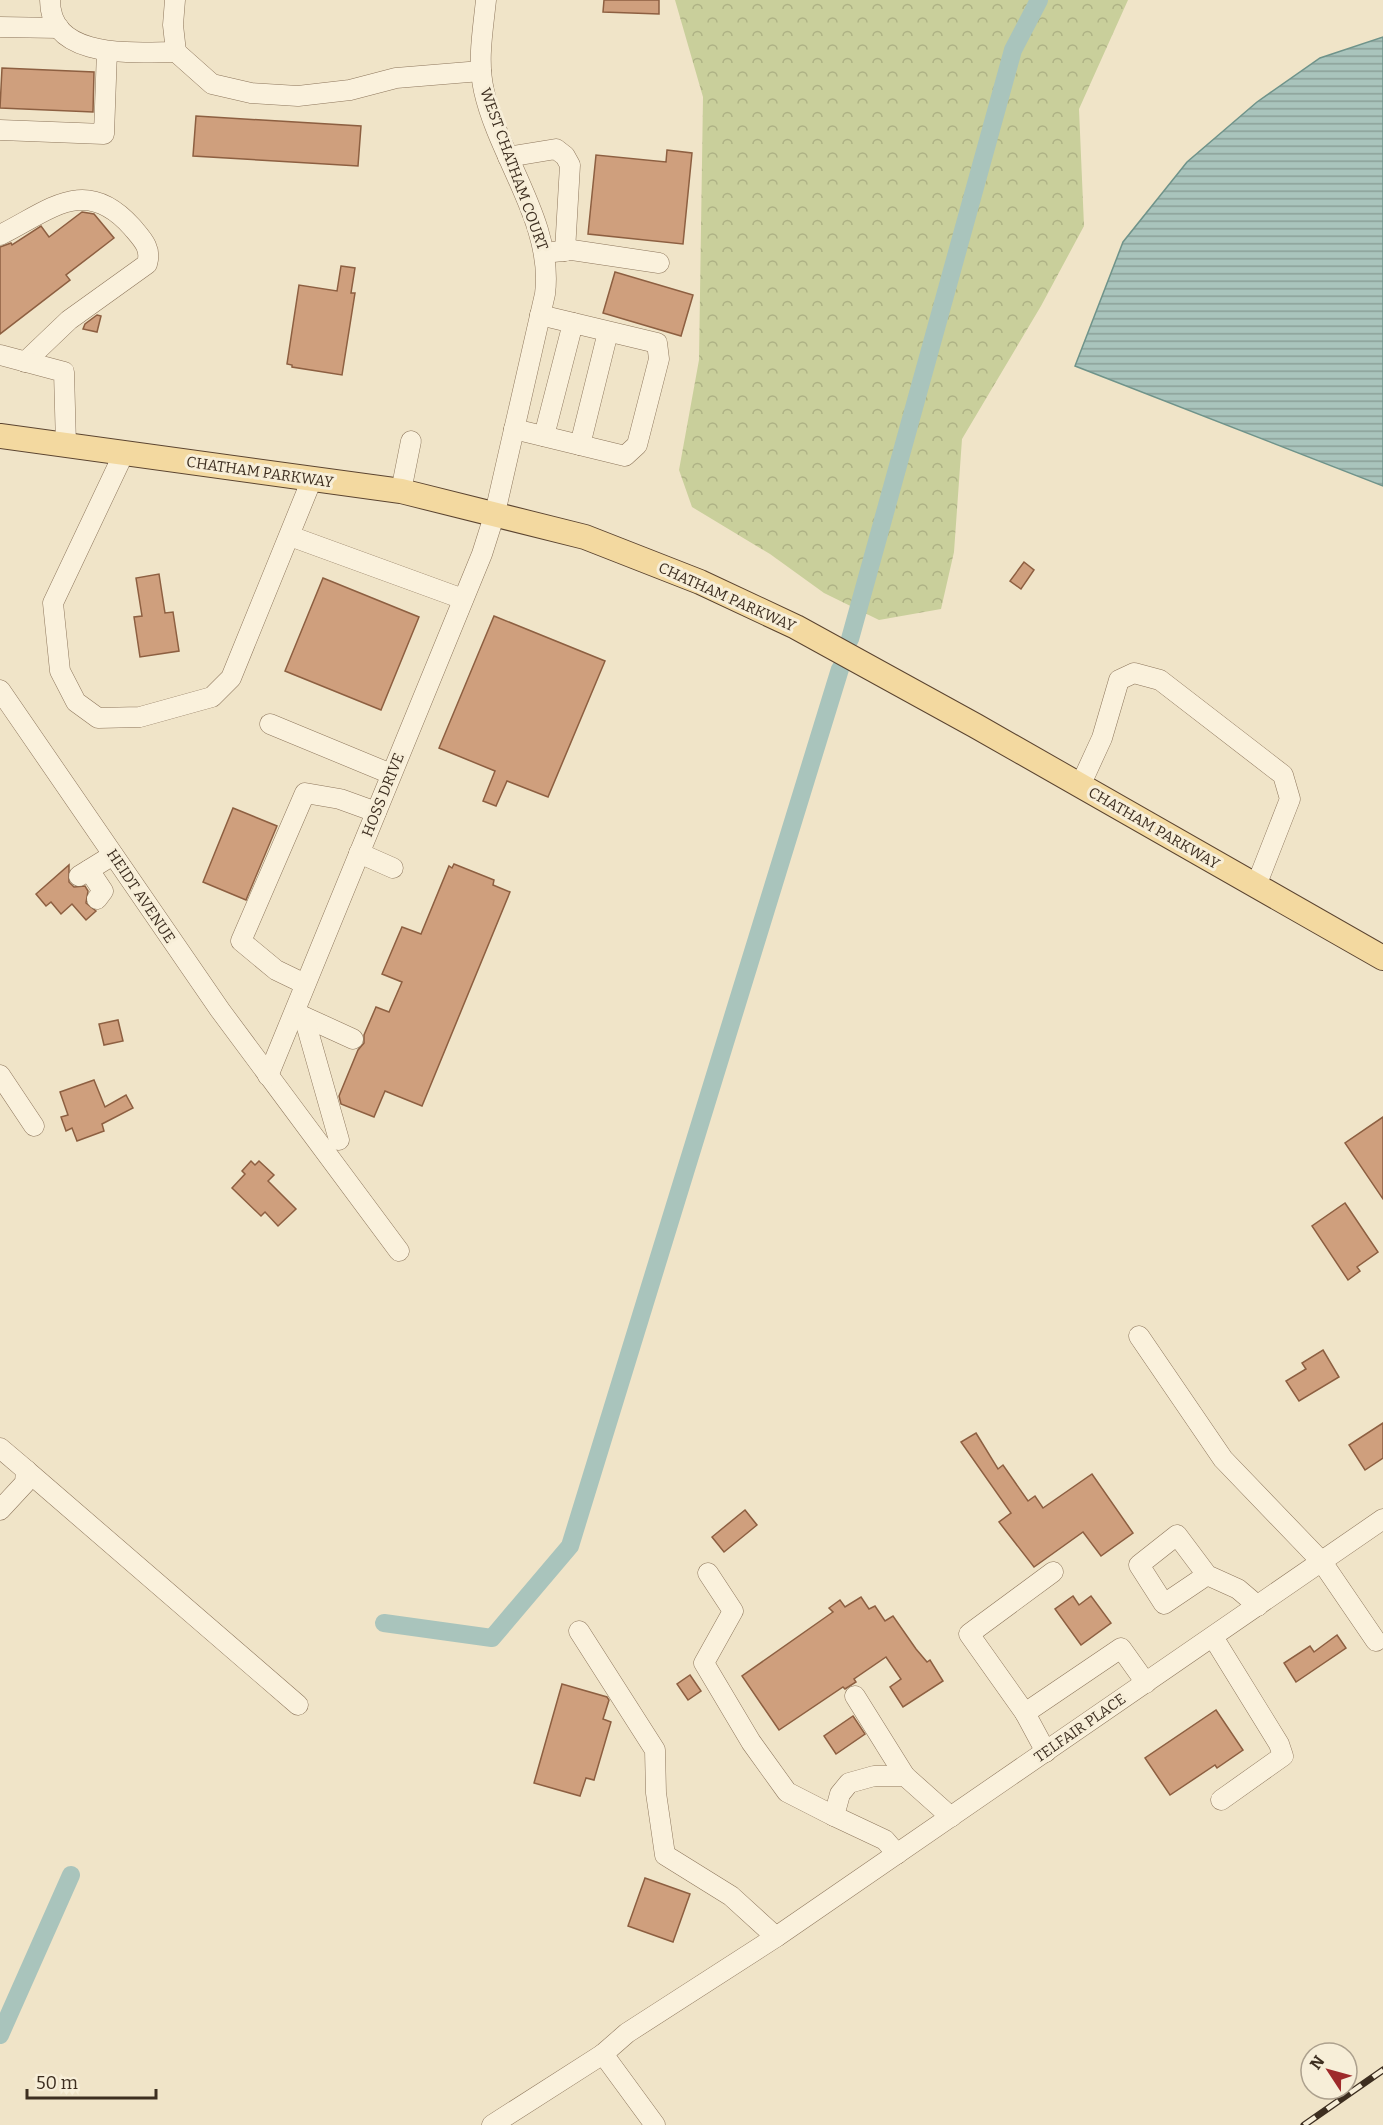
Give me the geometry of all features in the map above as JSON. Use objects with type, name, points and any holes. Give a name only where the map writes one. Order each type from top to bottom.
[{"type":"main road","name":"CHATHAM PARKWAY","points":[[0,436],[401,491],[585,537],[700,582],[796,627],[1383,958]]},
{"type":"street","points":[[50,0],[59,28],[74,43],[107,51],[177,52]]},
{"type":"street","points":[[175,0],[173,25],[177,52],[212,84],[251,93],[298,96],[350,90],[396,78],[481,71]]},
{"type":"street","name":"WEST CHATHAM COURT","points":[[486,0],[481,71],[487,104],[544,252],[547,275],[495,513]]},
{"type":"street","points":[[0,27],[59,28]]},
{"type":"street","points":[[0,130],[104,135],[107,51]]},
{"type":"street","points":[[508,156],[556,149],[566,156],[570,165],[565,250]]},
{"type":"street","points":[[0,235],[64,201],[78,200],[94,202],[126,220],[144,240],[149,251],[147,264],[69,320],[25,362]]},
{"type":"street","points":[[544,252],[565,250],[659,263]]},
{"type":"street","points":[[514,429],[625,456],[637,445],[659,359],[657,343],[540,315]]},
{"type":"street","points":[[544,436],[573,323]]},
{"type":"street","points":[[580,445],[609,332]]},
{"type":"street","points":[[0,355],[64,372],[66,445]]},
{"type":"street","points":[[401,491],[411,441]]},
{"type":"street","points":[[124,453],[53,603],[60,671],[76,702],[98,718],[140,717],[212,697],[231,678],[312,479]]},
{"type":"street","name":"HOSS DRIVE","points":[[268,1076],[299,1014],[305,984],[463,599],[495,513]]},
{"type":"street","points":[[290,536],[463,599]]},
{"type":"street","points":[[1080,786],[1102,738],[1119,680],[1134,673],[1160,680],[1283,775],[1290,799],[1256,886]]},
{"type":"street","name":"HEIDT AVENUE","points":[[0,690],[285,1100],[399,1251]]},
{"type":"street","points":[[270,724],[391,774]]},
{"type":"street","points":[[305,984],[276,969],[241,940],[305,792],[340,799],[376,812]]},
{"type":"street","points":[[359,854],[393,868]]},
{"type":"street","points":[[97,899],[103,891],[84,873],[113,855]]},
{"type":"street","points":[[299,1014],[353,1039]]},
{"type":"street","points":[[299,1014],[339,1140]]},
{"type":"street","points":[[0,1075],[34,1126]]},
{"type":"street","points":[[1138,1336],[1223,1459],[1322,1562],[1376,1641]]},
{"type":"street","points":[[0,1448],[298,1705]]},
{"type":"street","points":[[0,1510],[25,1483],[26,1470]]},
{"type":"street","name":"TELFAIR PLACE","points":[[492,2125],[603,2054],[627,2033],[776,1937],[1383,1519]]},
{"type":"street","points":[[1046,1752],[1025,1713],[969,1634],[1053,1572]]},
{"type":"street","points":[[708,1573],[733,1611],[704,1663],[751,1742],[787,1792],[885,1840],[897,1854]]},
{"type":"street","points":[[1207,1575],[1238,1589],[1258,1606]]},
{"type":"street","points":[[579,1631],[655,1750],[656,1793],[665,1855],[731,1896],[776,1937]]},
{"type":"street","points":[[1213,1637],[1279,1743],[1283,1756],[1221,1800]]},
{"type":"street","points":[[1025,1713],[1121,1648],[1146,1683]]},
{"type":"street","points":[[855,1696],[904,1776],[951,1817]]},
{"type":"street","points":[[834,1816],[840,1794],[849,1783],[874,1776],[904,1776]]},
{"type":"street","points":[[603,2054],[655,2125]]},
{"type":"green space","points":[[675,0],[1128,0],[1079,109],[1084,226],[1041,306],[962,439],[954,552],[941,609],[879,620],[824,593],[770,554],[692,507],[679,470],[699,360],[703,97]]},
{"type":"water","points":[[1383,37],[1383,486],[1075,366],[1123,242],[1187,162],[1257,102],[1320,58]]},
{"type":"building","points":[[604,0],[659,0],[659,14],[603,12]]},
{"type":"building","points":[[2,68],[94,72],[93,112],[0,108]]},
{"type":"building","points":[[196,116],[361,126],[358,166],[193,156]]},
{"type":"building","points":[[667,150],[692,153],[683,244],[588,234],[596,155],[666,162]]},
{"type":"building","points":[[82,212],[94,214],[114,238],[66,275],[70,280],[0,334],[0,247],[11,243],[12,245],[41,226],[49,237]]},
{"type":"building","points":[[341,266],[355,268],[351,293],[355,293],[342,375],[292,367],[287,364],[299,285],[337,291]]},
{"type":"building","points":[[615,272],[693,295],[681,336],[603,313]]},
{"type":"building","points":[[97,315],[101,316],[97,332],[83,329],[85,324]]},
{"type":"building","points":[[1024,562],[1034,570],[1021,589],[1010,581]]},
{"type":"building","points":[[159,574],[165,613],[173,612],[179,651],[140,657],[134,617],[142,616],[136,578]]},
{"type":"building","points":[[323,578],[419,617],[381,710],[285,671]]},
{"type":"building","points":[[494,616],[605,661],[548,797],[507,781],[496,806],[483,801],[495,771],[439,748]]},
{"type":"building","points":[[233,808],[277,826],[246,900],[203,882]]},
{"type":"building","points":[[454,864],[494,880],[493,885],[510,892],[422,1106],[385,1091],[374,1117],[341,1104],[339,1096],[358,1050],[364,1043],[364,1035],[376,1007],[389,1012],[402,982],[382,974],[402,927],[421,934],[449,866],[452,868]]},
{"type":"building","points":[[69,865],[69,882],[74,887],[85,886],[88,891],[86,903],[96,911],[86,920],[72,904],[61,914],[51,902],[46,906],[36,894]]},
{"type":"building","points":[[118,1020],[123,1041],[104,1045],[99,1024]]},
{"type":"building","points":[[94,1080],[105,1107],[126,1095],[133,1108],[102,1124],[104,1131],[77,1141],[72,1128],[66,1131],[61,1117],[68,1115],[60,1092]]},
{"type":"building","points":[[1383,1117],[1383,1199],[1345,1143]]},
{"type":"building","points":[[251,1161],[255,1165],[259,1161],[274,1175],[268,1181],[296,1209],[278,1226],[265,1212],[261,1216],[232,1188],[245,1174],[242,1171]]},
{"type":"building","points":[[1345,1203],[1378,1252],[1357,1267],[1360,1271],[1348,1280],[1312,1226]]},
{"type":"building","points":[[1323,1350],[1339,1377],[1299,1401],[1286,1381],[1306,1369],[1302,1363]]},
{"type":"building","points":[[1383,1423],[1383,1458],[1365,1470],[1349,1445]]},
{"type":"building","points":[[976,1433],[998,1469],[1003,1465],[1028,1501],[1035,1496],[1043,1508],[1092,1474],[1133,1533],[1101,1556],[1083,1532],[1034,1567],[999,1522],[1011,1513],[961,1442]]},
{"type":"building","points":[[745,1510],[757,1525],[724,1552],[712,1537]]},
{"type":"building","points":[[1073,1596],[1079,1605],[1091,1596],[1111,1623],[1081,1645],[1055,1609]]},
{"type":"building","points":[[861,1597],[869,1609],[875,1606],[885,1621],[893,1616],[916,1649],[927,1662],[930,1660],[943,1681],[903,1707],[890,1687],[901,1679],[886,1657],[854,1679],[856,1682],[845,1689],[843,1687],[779,1730],[742,1676],[833,1612],[829,1608],[840,1600],[845,1607]]},
{"type":"building","points":[[1337,1635],[1346,1648],[1296,1682],[1284,1663],[1310,1646],[1314,1652]]},
{"type":"building","points":[[690,1675],[701,1691],[688,1700],[677,1684]]},
{"type":"building","points":[[562,1684],[607,1697],[609,1700],[603,1719],[611,1722],[594,1780],[586,1778],[580,1796],[534,1783]]},
{"type":"building","points":[[1216,1710],[1243,1750],[1217,1768],[1215,1765],[1170,1795],[1145,1758]]},
{"type":"building","points":[[853,1716],[865,1734],[836,1754],[824,1736]]},
{"type":"building","points":[[645,1878],[690,1894],[673,1942],[628,1926]]},
{"type":"waterway","points":[[850,639],[1013,50],[1039,0]]},
{"type":"waterway","points":[[384,1623],[492,1638],[570,1546],[840,669]]},
{"type":"waterway","points":[[0,2035],[71,1875]]},
{"type":"railway","points":[[1304,2125],[1383,2070]]}]
